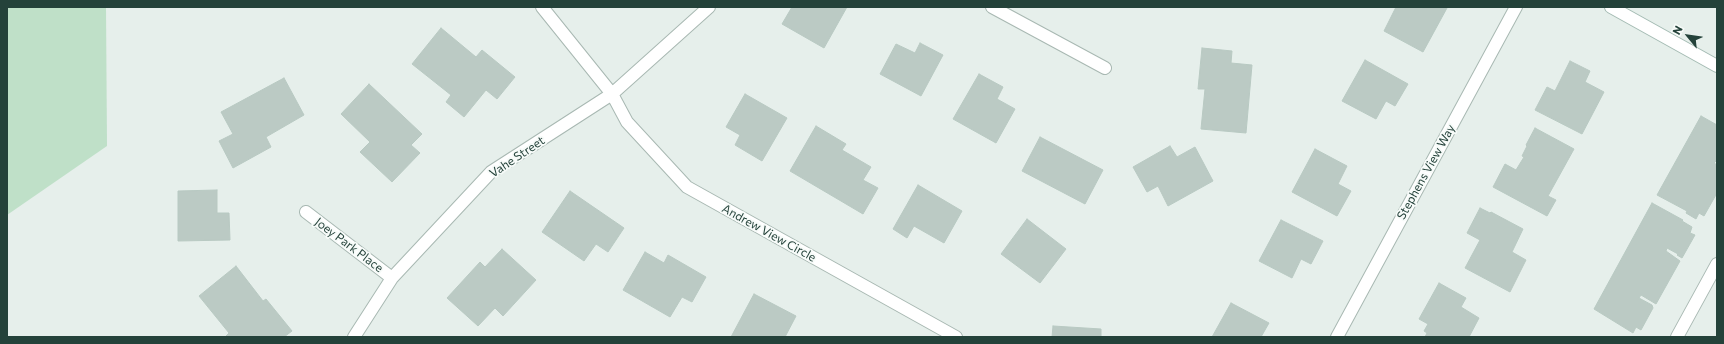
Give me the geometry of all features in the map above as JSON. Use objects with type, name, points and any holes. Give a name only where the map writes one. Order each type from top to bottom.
[{"type":"street","name":"Andrew View Circle","points":[[542,7],[612,94],[627,122],[687,187],[956,337]]},
{"type":"street","name":"Vahe Street","points":[[354,337],[392,278],[491,172],[612,94],[709,7]]},
{"type":"street","points":[[992,7],[1105,68]]},
{"type":"street","name":"Stephens View Way","points":[[1337,337],[1516,7]]},
{"type":"street","points":[[1611,7],[1717,66]]},
{"type":"street","name":"Joey Park Place","points":[[306,212],[392,278]]},
{"type":"street","points":[[1677,337],[1717,264]]},
{"type":"green space","points":[[7,7],[106,7],[107,146],[7,215]]},
{"type":"building","points":[[792,7],[847,7],[824,48],[782,24]]},
{"type":"building","points":[[1396,7],[1447,8],[1423,52],[1384,31]]},
{"type":"building","points":[[441,28],[476,57],[482,50],[515,77],[497,99],[486,90],[464,117],[446,102],[451,95],[412,64]]},
{"type":"building","points":[[920,43],[943,55],[921,96],[880,74],[896,44],[915,53]]},
{"type":"building","points":[[1202,48],[1232,51],[1231,63],[1252,65],[1246,133],[1201,129],[1205,89],[1198,89]]},
{"type":"building","points":[[1365,60],[1408,84],[1395,106],[1386,101],[1376,119],[1342,101]]},
{"type":"building","points":[[1570,61],[1590,71],[1585,82],[1604,92],[1582,134],[1535,110],[1547,87],[1555,91]]},
{"type":"building","points":[[979,74],[1003,87],[997,99],[1015,109],[996,143],[953,119]]},
{"type":"building","points":[[284,78],[304,115],[266,137],[271,147],[233,168],[219,141],[233,134],[221,112]]},
{"type":"building","points":[[369,84],[422,134],[411,145],[420,153],[392,182],[360,152],[370,142],[341,114]]},
{"type":"building","points":[[745,94],[787,118],[762,161],[735,145],[740,135],[726,127]]},
{"type":"building","points":[[1701,116],[1717,125],[1717,161],[1714,163],[1717,165],[1717,193],[1704,216],[1699,213],[1696,219],[1686,213],[1687,211],[1657,195]]},
{"type":"building","points":[[816,126],[846,144],[842,150],[871,167],[863,180],[878,188],[863,214],[790,171]]},
{"type":"building","points":[[1535,128],[1574,149],[1548,196],[1556,200],[1547,216],[1493,187],[1505,164],[1516,170],[1524,157],[1522,156],[1527,146],[1526,145]]},
{"type":"building","points":[[1040,137],[1103,170],[1085,204],[1022,171]]},
{"type":"building","points":[[1170,146],[1177,157],[1195,147],[1213,181],[1168,206],[1158,186],[1147,192],[1133,167]]},
{"type":"building","points":[[1315,149],[1347,166],[1338,184],[1351,191],[1337,216],[1292,192]]},
{"type":"building","points":[[918,185],[962,211],[944,243],[914,226],[907,238],[893,229]]},
{"type":"building","points":[[217,190],[217,213],[229,213],[230,240],[178,241],[178,191]]},
{"type":"building","points":[[570,191],[624,228],[608,252],[596,244],[584,261],[542,232]]},
{"type":"building","points":[[1652,203],[1683,220],[1682,221],[1692,227],[1690,233],[1695,235],[1682,258],[1667,248],[1666,251],[1680,261],[1656,304],[1641,295],[1639,298],[1652,305],[1653,308],[1641,330],[1636,327],[1633,333],[1594,309]]},
{"type":"building","points":[[1480,208],[1490,213],[1491,212],[1523,229],[1512,252],[1526,260],[1510,292],[1465,268],[1480,240],[1467,233]]},
{"type":"building","points":[[1027,219],[1066,249],[1040,283],[1001,254]]},
{"type":"building","points":[[1281,220],[1323,241],[1311,264],[1301,259],[1292,278],[1259,261]]},
{"type":"building","points":[[502,249],[536,280],[503,316],[495,308],[478,326],[447,298],[480,262],[485,267]]},
{"type":"building","points":[[645,252],[664,263],[668,255],[706,277],[692,302],[682,297],[670,317],[623,290]]},
{"type":"building","points":[[236,266],[263,301],[266,299],[292,331],[284,337],[225,337],[229,333],[199,296]]},
{"type":"building","points":[[1439,283],[1466,298],[1461,307],[1479,318],[1469,337],[1425,337],[1427,333],[1424,331],[1428,324],[1419,319]]},
{"type":"building","points":[[754,294],[796,316],[785,337],[731,337]]},
{"type":"building","points":[[1231,303],[1269,323],[1261,337],[1212,337]]},
{"type":"building","points":[[1053,326],[1101,329],[1101,337],[1052,337]]}]
